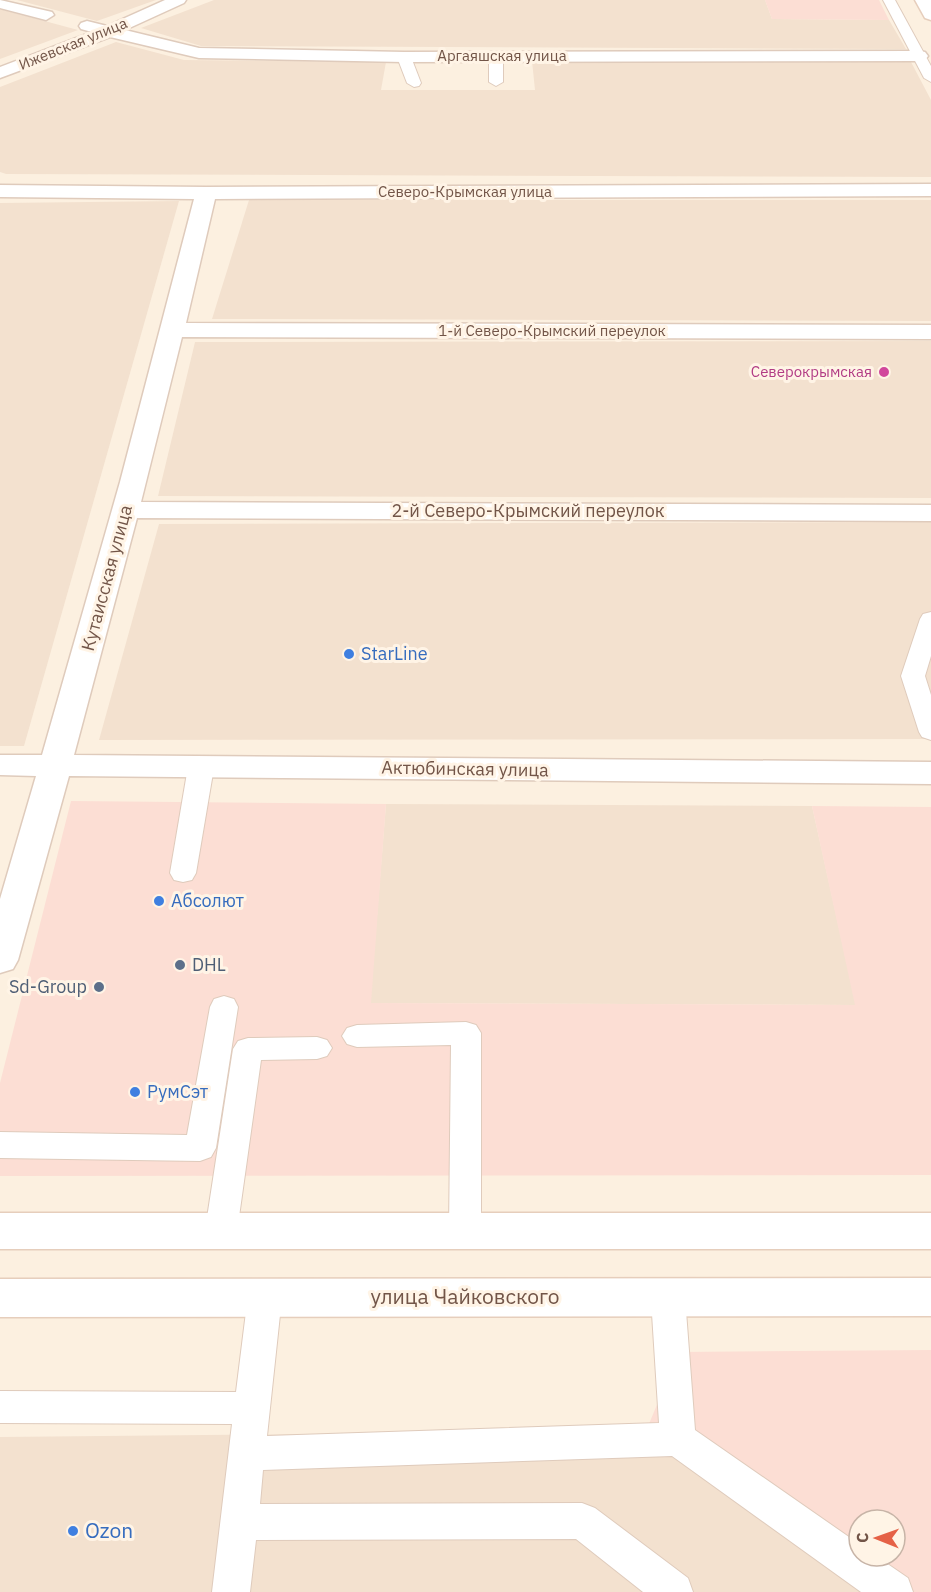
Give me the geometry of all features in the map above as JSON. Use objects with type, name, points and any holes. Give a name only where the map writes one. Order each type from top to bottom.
[{"type":"street","name":"Ижевская улица","points":[[0,73],[107,32],[178,0]]},
{"type":"street","points":[[922,0],[931,15]]},
{"type":"street","points":[[0,3],[46,15]]},
{"type":"street","name":"Аргаяшская улица","points":[[87,26],[199,53],[404,57],[920,56]]},
{"type":"street","name":"Северо-Крымская улица","points":[[0,191],[207,193],[931,190]]},
{"type":"street","name":"Кутаисская улица","points":[[0,960],[56,765],[174,330],[207,193]]},
{"type":"street","name":"1-й Северо-Крымский переулок","points":[[174,330],[931,332]]},
{"type":"street","name":"2-й Северо-Крымский переулок","points":[[125,510],[931,513]]},
{"type":"street","name":"Актюбинская улица","points":[[0,765],[931,773]]},
{"type":"street","points":[[0,1231],[931,1231]]},
{"type":"street","name":"улица Чайковского","points":[[0,1298],[931,1297]]},
{"type":"lane","points":[[889,0],[931,78]]},
{"type":"lane","points":[[496,56],[496,82]]},
{"type":"lane","points":[[404,57],[414,83]]},
{"type":"lane","points":[[931,619],[913,676],[931,732]]},
{"type":"lane","points":[[183,873],[201,767]]},
{"type":"lane","points":[[0,1145],[200,1148],[224,1006]]},
{"type":"lane","points":[[357,1036],[466,1033],[465,1231]]},
{"type":"lane","points":[[221,1230],[248,1049],[317,1048]]},
{"type":"lane","points":[[231,1592],[266,1296]]},
{"type":"lane","points":[[668,1298],[678,1438]]},
{"type":"lane","points":[[0,1407],[252,1408]]},
{"type":"lane","points":[[246,1454],[678,1438],[894,1592]]},
{"type":"lane","points":[[239,1522],[582,1521],[674,1592]]},
{"type":"shaded area","points":[[17,0],[156,0],[97,21]]},
{"type":"shaded area","points":[[214,0],[765,0],[772,19],[889,20],[906,49],[201,46],[141,28]]},
{"type":"shaded area","points":[[765,0],[879,0],[889,20],[772,19]]},
{"type":"shaded area","points":[[0,9],[78,30],[0,59]]},
{"type":"shaded area","points":[[116,42],[184,60],[386,62],[381,90],[535,90],[532,61],[911,62],[931,100],[931,177],[6,174],[0,172],[0,87]]},
{"type":"shaded area","points":[[249,200],[931,200],[931,321],[212,319]]},
{"type":"shaded area","points":[[179,201],[24,746],[0,746],[0,203]]},
{"type":"shaded area","points":[[931,341],[931,498],[158,496],[195,342]]},
{"type":"shaded area","points":[[931,522],[931,739],[99,740],[159,524]]},
{"type":"shaded area","points":[[71,801],[386,804],[371,1003],[855,1005],[812,806],[931,807],[931,1175],[0,1176],[0,1083]]},
{"type":"shaded area","points":[[386,804],[812,806],[856,1005],[370,1003]]},
{"type":"shaded area","points":[[931,1350],[931,1592],[881,1592],[646,1431],[679,1352]]},
{"type":"shaded area","points":[[646,1431],[881,1592],[0,1592],[0,1437]]},
{"type":"place","name":"Северокрымская","points":[[884,372]]},
{"type":"place","name":"StarLine","points":[[349,654]]},
{"type":"place","name":"Абсолют","points":[[159,901]]},
{"type":"place","name":"DHL","points":[[180,965]]},
{"type":"place","name":"Sd-Group","points":[[99,987]]},
{"type":"place","name":"РумСэт","points":[[135,1092]]},
{"type":"place","name":"Ozon","points":[[73,1531]]}]
